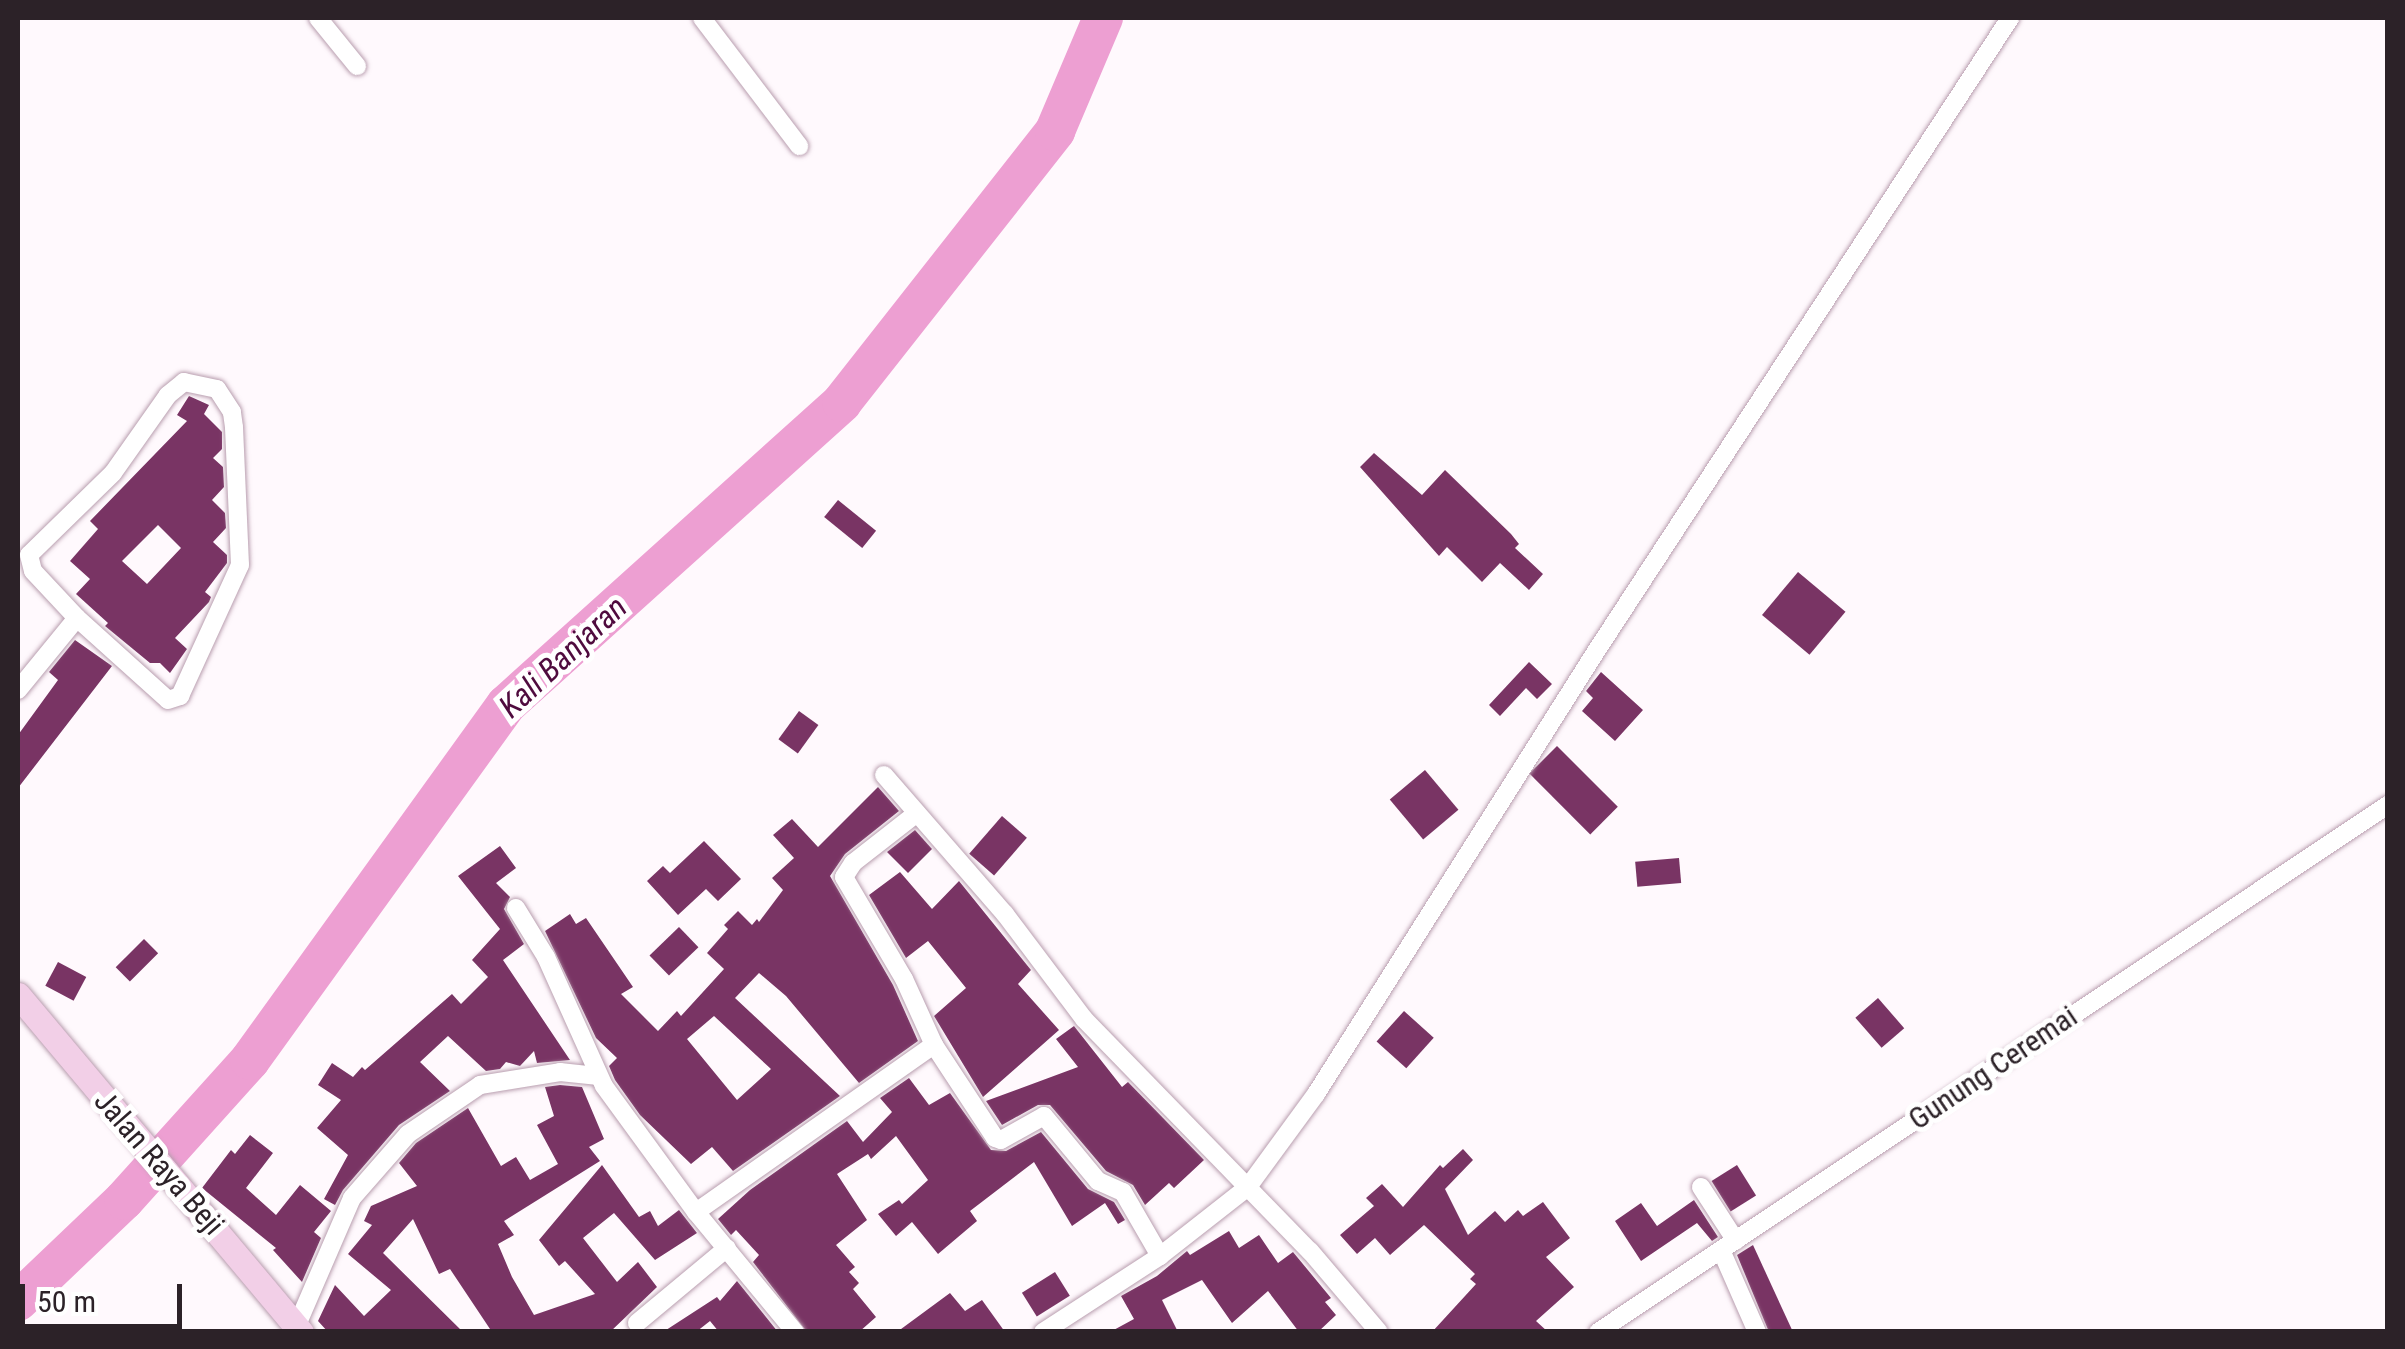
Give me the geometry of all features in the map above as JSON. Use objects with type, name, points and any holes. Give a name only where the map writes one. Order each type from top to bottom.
[{"type":"street","points":[[318,18],[357,66]]},
{"type":"street","points":[[702,18],[799,146]]},
{"type":"street","points":[[1043,1332],[1160,1256],[1248,1187],[1316,1094],[1606,637],[2010,18]]},
{"type":"street","points":[[184,382],[217,389],[232,412],[234,427],[240,565],[180,696],[168,700],[77,618],[32,572],[29,555],[112,473],[168,395],[184,382]]},
{"type":"street","points":[[18,690],[77,618]]},
{"type":"street","points":[[884,775],[1005,914],[1084,1019],[1248,1187],[1379,1332]]},
{"type":"street","name":"Gunung Ceremai","points":[[1598,1332],[2388,805]]},
{"type":"street","points":[[917,812],[854,863],[844,877],[904,978],[934,1045],[994,1138],[1001,1140],[1044,1116],[1098,1180],[1117,1188],[1130,1200],[1160,1256]]},
{"type":"street","points":[[516,908],[546,957],[599,1076],[642,1142],[795,1332]]},
{"type":"street","name":"Jalan Raya Beji","points":[[18,995],[297,1330]]},
{"type":"street","points":[[696,1212],[934,1045]]},
{"type":"street","points":[[297,1330],[352,1198],[408,1134],[480,1085],[544,1073],[599,1076]]},
{"type":"street","points":[[1701,1187],[1728,1246],[1757,1332]]},
{"type":"street","points":[[636,1322],[727,1248]]},
{"type":"building","points":[[189,396],[209,405],[204,414],[222,432],[222,449],[213,458],[223,467],[224,487],[212,500],[225,513],[226,528],[213,542],[227,555],[227,563],[205,592],[211,597],[209,602],[175,638],[187,649],[170,673],[160,663],[150,663],[105,626],[108,623],[76,594],[90,579],[70,561],[98,529],[90,521],[187,421],[177,415]],"holes":[[[158,525],[181,548],[147,584],[122,561]]]},
{"type":"building","points":[[1374,453],[1422,495],[1445,470],[1511,534],[1519,544],[1515,548],[1543,574],[1529,590],[1500,563],[1482,582],[1447,547],[1439,556],[1360,467]]},
{"type":"building","points":[[838,500],[876,531],[862,548],[824,517]]},
{"type":"building","points":[[1798,572],[1845,612],[1809,655],[1762,615]]},
{"type":"building","points":[[75,640],[112,666],[18,788],[18,735],[58,680],[49,672]]},
{"type":"building","points":[[1529,662],[1552,684],[1537,699],[1526,688],[1500,716],[1489,705]]},
{"type":"building","points":[[1601,672],[1643,710],[1615,741],[1582,711],[1593,698],[1586,691]]},
{"type":"building","points":[[799,711],[818,725],[798,753],[778,739]]},
{"type":"building","points":[[1557,746],[1618,807],[1590,834],[1529,774]]},
{"type":"building","points":[[1425,770],[1458,810],[1423,839],[1390,800]]},
{"type":"building","points":[[878,787],[899,811],[845,854],[830,876],[893,985],[918,1041],[859,1083],[786,996],[759,973],[735,998],[840,1096],[733,1171],[712,1147],[691,1164],[640,1115],[615,1080],[609,1066],[617,1058],[596,1038],[545,931],[570,914],[576,924],[586,918],[633,987],[621,994],[658,1031],[677,1011],[681,1016],[724,969],[707,953],[728,929],[724,925],[738,911],[752,925],[757,919],[759,922],[783,890],[772,878],[794,858],[773,835],[792,819],[818,847]],"holes":[[[714,1016],[771,1069],[737,1100],[687,1039]]]},
{"type":"building","points":[[1002,816],[1027,838],[994,875],[969,854]]},
{"type":"building","points":[[915,830],[932,849],[908,873],[887,852]]},
{"type":"building","points":[[704,841],[741,879],[718,901],[706,889],[678,915],[647,881],[663,866],[670,873]]},
{"type":"building","points":[[500,846],[516,868],[496,883],[510,897],[504,909],[524,944],[503,960],[570,1060],[537,1063],[534,1051],[520,1066],[506,1062],[500,1069],[486,1071],[448,1036],[420,1062],[450,1091],[399,1125],[343,1190],[335,1205],[324,1199],[348,1155],[317,1128],[341,1100],[318,1085],[332,1063],[353,1077],[362,1067],[365,1070],[452,994],[461,1004],[488,977],[472,960],[500,929],[458,876]]},
{"type":"building","points":[[1679,858],[1681,883],[1637,887],[1635,862]]},
{"type":"building","points":[[900,872],[932,909],[959,881],[1031,970],[1018,984],[1059,1030],[983,1097],[934,1016],[966,988],[928,941],[906,958],[869,895]]},
{"type":"building","points":[[679,927],[698,947],[669,976],[650,955]]},
{"type":"building","points":[[144,939],[158,953],[130,981],[116,967]]},
{"type":"building","points":[[58,962],[86,977],[74,1001],[45,986]]},
{"type":"building","points":[[1878,998],[1904,1028],[1882,1048],[1855,1018]]},
{"type":"building","points":[[1404,1011],[1434,1038],[1406,1068],[1377,1041]]},
{"type":"building","points":[[1074,1026],[1122,1087],[1128,1082],[1204,1160],[1174,1188],[1169,1183],[1145,1205],[1133,1185],[1106,1171],[1050,1105],[1038,1105],[1002,1125],[986,1101],[1078,1067],[1056,1039]]},
{"type":"building","points":[[909,1078],[929,1105],[950,1093],[991,1150],[1006,1151],[1041,1132],[1088,1189],[1114,1202],[1125,1220],[1118,1224],[1105,1203],[1072,1226],[1034,1162],[970,1211],[977,1221],[938,1254],[912,1222],[896,1236],[878,1214],[899,1200],[902,1204],[928,1180],[896,1136],[871,1159],[868,1154],[837,1174],[867,1220],[836,1245],[855,1267],[849,1272],[859,1283],[853,1289],[876,1317],[859,1332],[807,1332],[753,1262],[759,1255],[736,1230],[731,1235],[718,1219],[750,1190],[847,1121],[863,1142],[892,1112],[880,1098]]},
{"type":"building","points":[[545,1087],[582,1087],[604,1139],[589,1147],[600,1161],[504,1221],[514,1235],[498,1244],[512,1277],[534,1315],[595,1294],[565,1261],[559,1266],[539,1240],[602,1165],[639,1217],[650,1211],[658,1226],[679,1210],[697,1233],[655,1260],[614,1213],[583,1238],[617,1282],[638,1262],[657,1287],[610,1332],[492,1332],[450,1269],[439,1274],[413,1219],[383,1253],[463,1332],[328,1332],[318,1321],[335,1285],[364,1316],[391,1290],[348,1254],[372,1225],[364,1221],[371,1206],[417,1186],[399,1163],[416,1143],[468,1108],[501,1166],[516,1157],[530,1180],[558,1164],[537,1125],[554,1116]]},
{"type":"building","points":[[250,1135],[273,1153],[246,1188],[276,1215],[300,1185],[331,1211],[314,1232],[321,1238],[302,1282],[273,1250],[276,1248],[202,1188],[231,1150],[235,1154]]},
{"type":"building","points":[[1463,1149],[1473,1160],[1445,1189],[1468,1235],[1495,1211],[1505,1222],[1518,1210],[1523,1216],[1543,1202],[1570,1238],[1546,1257],[1574,1287],[1536,1321],[1548,1332],[1432,1332],[1476,1284],[1470,1279],[1475,1274],[1424,1225],[1390,1255],[1375,1238],[1357,1254],[1340,1235],[1374,1206],[1366,1198],[1382,1184],[1403,1207],[1440,1165],[1443,1168]]},
{"type":"building","points":[[1737,1165],[1756,1196],[1731,1211],[1712,1181]]},
{"type":"building","points":[[1694,1200],[1718,1237],[1712,1241],[1697,1223],[1641,1261],[1615,1221],[1641,1203],[1657,1226]]},
{"type":"building","points":[[1229,1231],[1239,1248],[1259,1235],[1278,1263],[1293,1252],[1331,1298],[1325,1302],[1336,1315],[1318,1332],[1299,1332],[1268,1291],[1232,1323],[1202,1280],[1162,1300],[1178,1332],[1110,1332],[1134,1319],[1121,1296],[1157,1276],[1187,1251],[1190,1255]]},
{"type":"building","points":[[1753,1245],[1793,1332],[1769,1332],[1737,1255]]},
{"type":"building","points":[[1055,1272],[1070,1296],[1037,1316],[1022,1293]]},
{"type":"building","points":[[737,1281],[778,1332],[719,1332],[710,1321],[696,1332],[663,1332],[717,1297],[720,1301]]},
{"type":"building","points":[[950,1293],[965,1311],[982,1300],[1005,1332],[897,1332]]},
{"type":"waterway","name":"Kali Banjaran","points":[[18,1301],[124,1200],[250,1060],[506,705],[842,402],[1055,131],[1103,18]]}]
